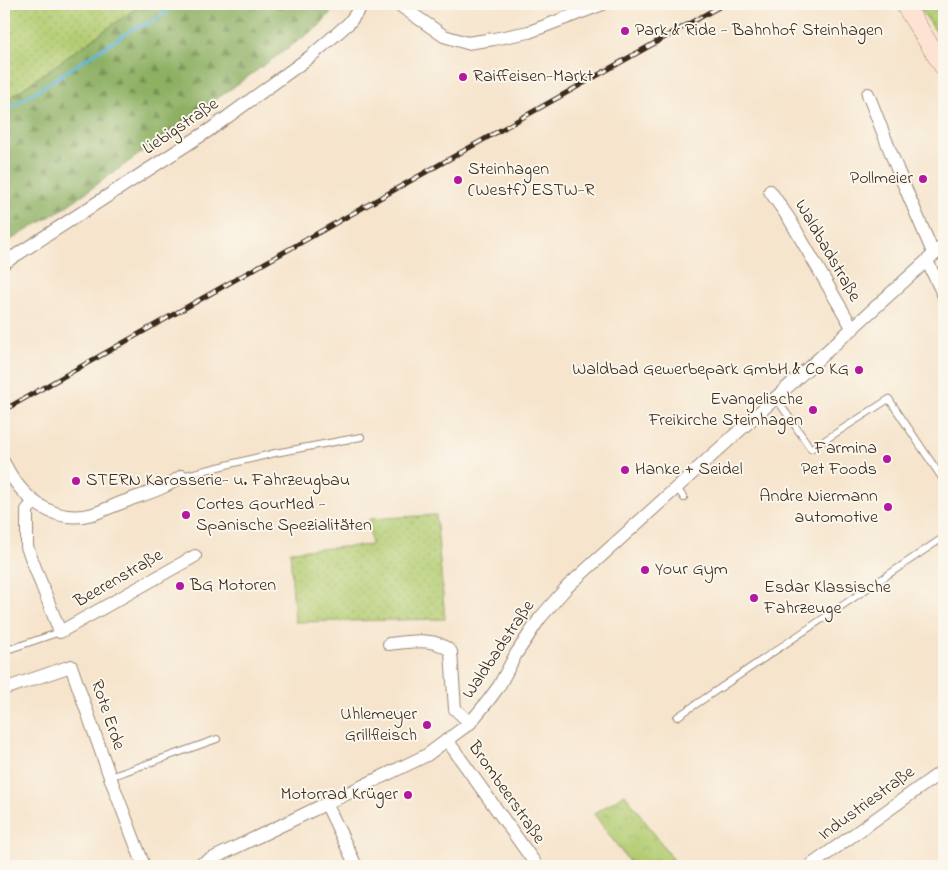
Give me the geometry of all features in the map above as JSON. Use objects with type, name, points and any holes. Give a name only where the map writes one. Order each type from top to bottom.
[{"type":"street","name":"Liebigstraße","points":[[4,263],[211,129],[311,56],[349,23],[363,4]]},
{"type":"street","points":[[398,4],[444,36],[467,43],[529,32],[603,4]]},
{"type":"street","points":[[904,4],[944,68]]},
{"type":"street","points":[[868,94],[902,179],[944,296]]},
{"type":"street","name":"Waldbadstraße","points":[[770,191],[790,220],[852,329]]},
{"type":"street","name":"Waldbadstraße","points":[[197,866],[426,754],[470,723],[499,686],[516,654],[540,618],[567,587],[680,493],[776,398],[944,245]]},
{"type":"street","points":[[4,463],[24,494],[45,510],[67,516],[91,514],[169,485],[182,476]]},
{"type":"street","points":[[34,502],[27,510],[28,547],[60,632]]},
{"type":"street","name":"Beerenstraße","points":[[60,632],[195,556]]},
{"type":"street","points":[[388,644],[440,643],[447,647],[451,652],[455,708],[470,723]]},
{"type":"street","name":"Rote Erde","points":[[4,689],[71,666],[144,866]]},
{"type":"street","name":"Brombeerstraße","points":[[447,740],[537,866]]},
{"type":"street","name":"Industriestraße","points":[[810,866],[944,770]]},
{"type":"street","points":[[326,802],[356,866]]},
{"type":"lane","points":[[776,398],[811,449],[889,399],[944,481]]},
{"type":"lane","points":[[182,476],[275,453],[361,437]]},
{"type":"lane","points":[[677,716],[944,536]]},
{"type":"lane","points":[[4,651],[60,632]]},
{"type":"lane","name":"Rote Erde","points":[[110,777],[217,739]]},
{"type":"green space","points":[[4,4],[142,4],[4,102]]},
{"type":"green space","points":[[142,4],[338,4],[319,26],[61,210],[4,244],[4,102]]},
{"type":"green space","points":[[917,4],[944,4],[944,43]]},
{"type":"green space","points":[[436,515],[445,619],[295,622],[290,551],[371,545],[369,519]]},
{"type":"green space","points":[[625,794],[678,866],[632,866],[594,814]]},
{"type":"water","points":[[932,4],[944,4],[944,23]]},
{"type":"waterway","points":[[4,110],[7,110],[131,30],[152,22],[178,4]]},
{"type":"railway","points":[[4,410],[724,4]]},
{"type":"place","name":"Park & Ride - Bahnhof Steinhagen","points":[[625,31]]},
{"type":"place","name":"Raiffeisen-Markt","points":[[463,77]]},
{"type":"place","name":"Pollmeier","points":[[923,179]]},
{"type":"place","name":"Steinhagen (Westf) ESTW-R","points":[[458,180]]},
{"type":"place","name":"Waldbad Gewerbepark GmbH & Co KG","points":[[859,370]]},
{"type":"place","name":"Evangelische Freikirche Steinhagen","points":[[813,410]]},
{"type":"place","name":"Farmina Pet Foods","points":[[887,459]]},
{"type":"place","name":"Hanke + Seidel","points":[[625,470]]},
{"type":"place","name":"STERN Karosserie- u. Fahrzeugbau","points":[[76,481]]},
{"type":"place","name":"Andre Niermann automotive","points":[[888,507]]},
{"type":"place","name":"Cortes GourMed - Spanische Spezialitäten","points":[[186,515]]},
{"type":"place","name":"Your Gym","points":[[645,570]]},
{"type":"place","name":"BG Motoren","points":[[180,586]]},
{"type":"place","name":"Esdar Klassische Fahrzeuge","points":[[754,598]]},
{"type":"place","name":"Uhlemeyer Grillfleisch","points":[[427,725]]},
{"type":"place","name":"Motorrad Krüger","points":[[408,795]]}]
